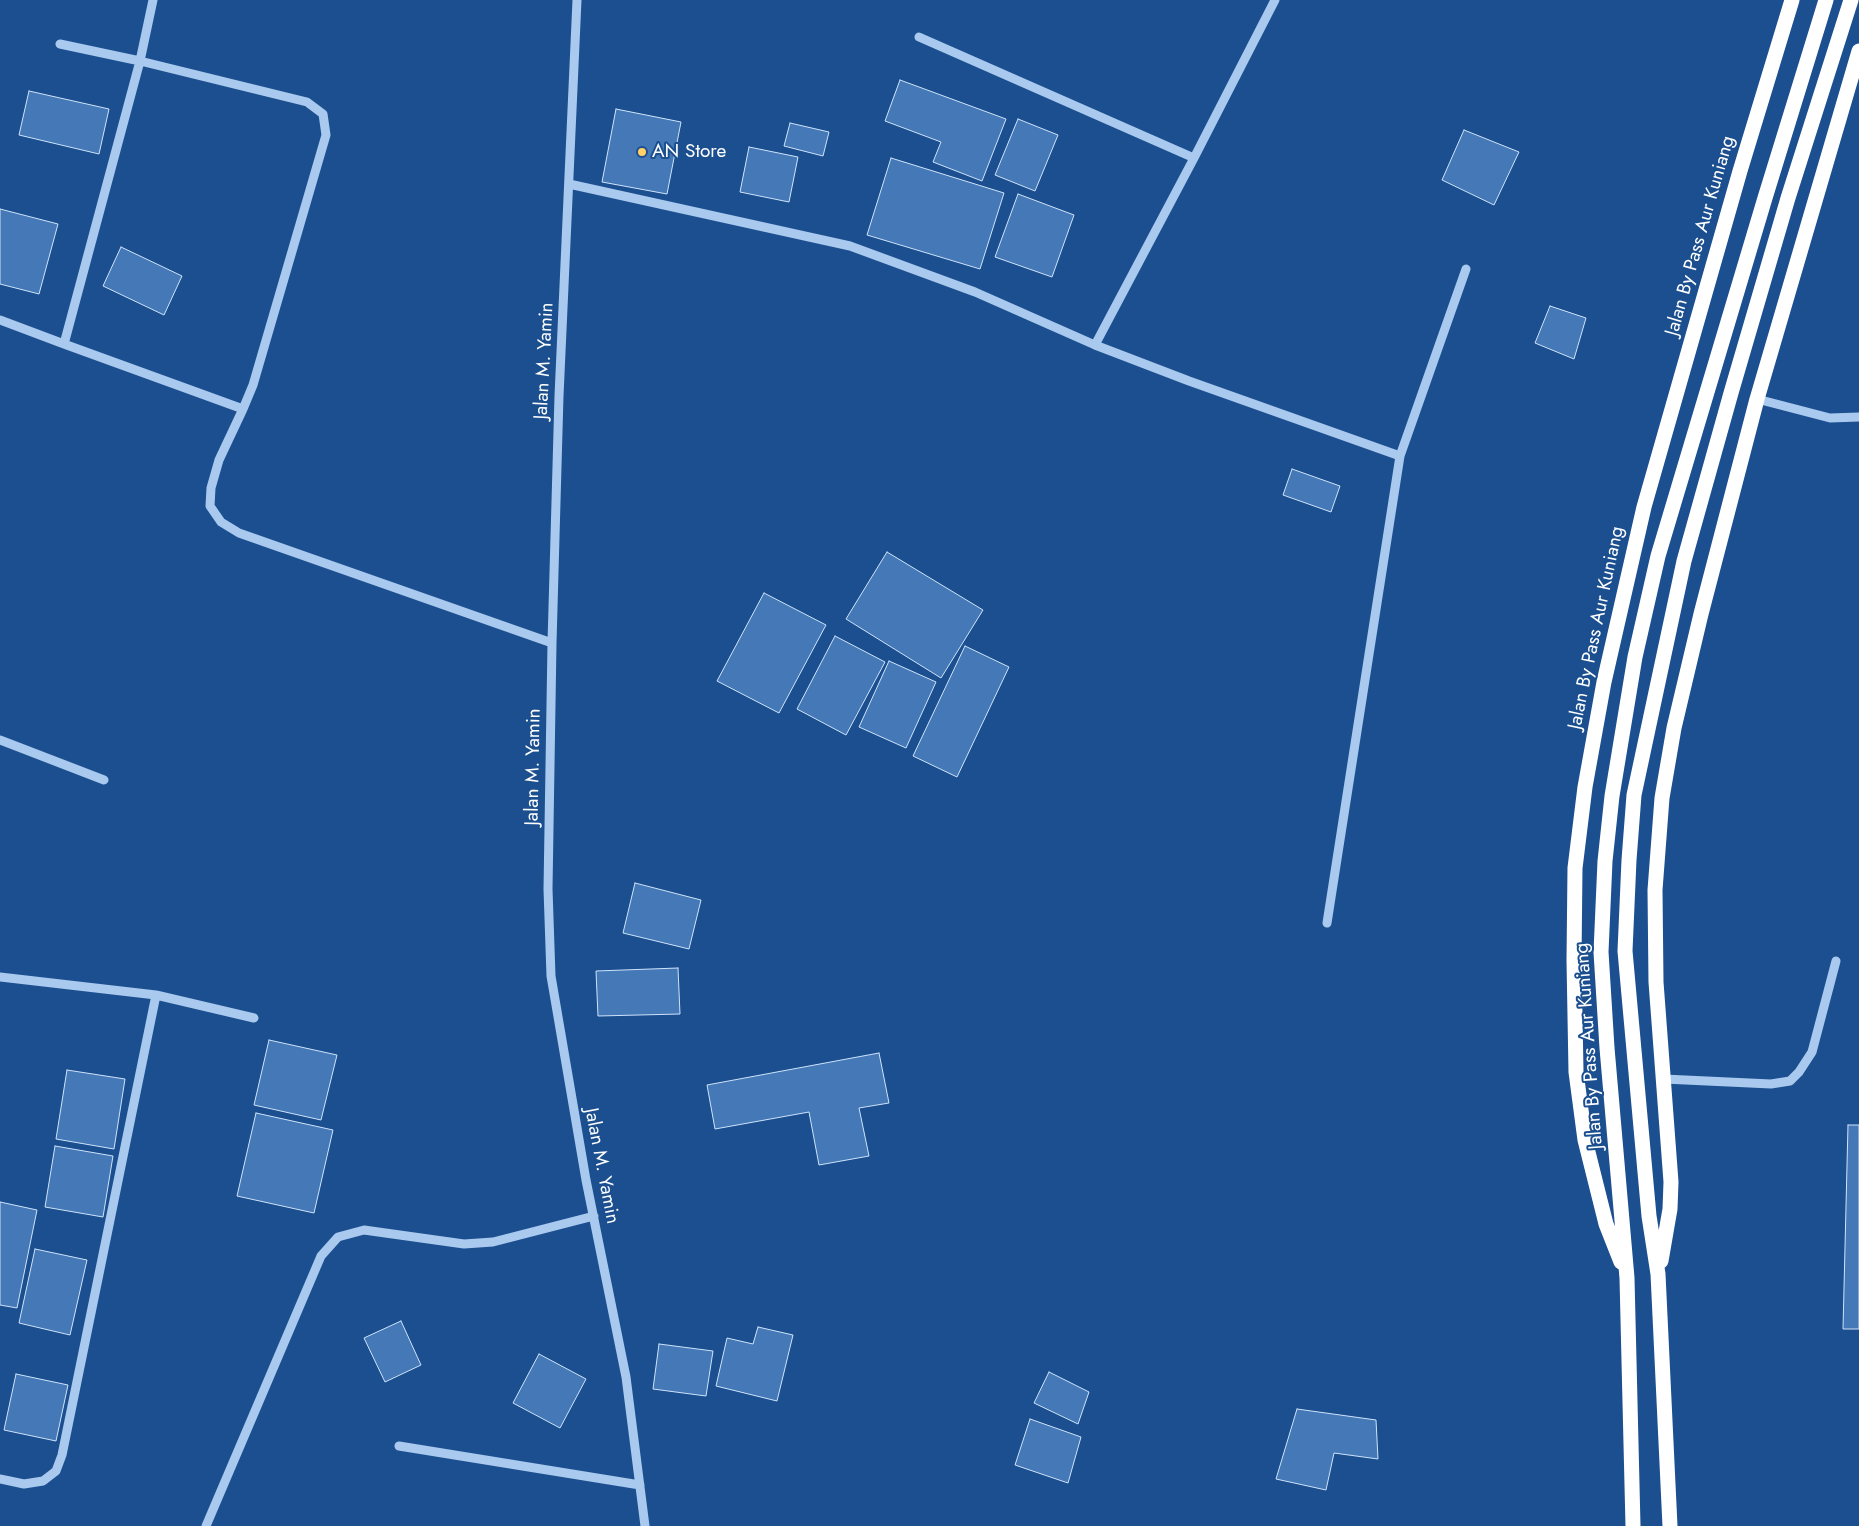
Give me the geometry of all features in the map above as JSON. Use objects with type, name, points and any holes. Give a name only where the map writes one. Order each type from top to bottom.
[{"type":"highway","name":"Jalan By Pass Aur Kuniang","points":[[1627,1278],[1606,1224],[1585,1140],[1576,1072],[1575,868],[1585,787],[1604,682],[1644,507],[1740,171],[1792,0]]},
{"type":"highway","name":"Jalan By Pass Aur Kuniang","points":[[1633,1526],[1627,1278],[1620,1179],[1607,1048],[1601,952],[1605,862],[1612,796],[1635,657],[1658,556],[1826,0]]},
{"type":"highway","points":[[1670,1526],[1658,1274],[1649,1216],[1625,951],[1634,795],[1684,561],[1783,217],[1851,0]]},
{"type":"highway","points":[[1658,1274],[1670,1209],[1671,1182],[1656,982],[1655,890],[1662,798],[1674,728],[1701,614],[1758,399],[1859,51]]},
{"type":"street","points":[[64,344],[140,61],[153,0]]},
{"type":"street","name":"Jalan M. Yamin","points":[[577,0],[559,396],[552,643],[548,889],[551,976],[575,1123],[626,1376],[645,1526]]},
{"type":"street","points":[[1095,345],[1194,158],[1274,0]]},
{"type":"street","points":[[919,37],[1194,158]]},
{"type":"street","points":[[60,44],[140,61],[307,102],[323,114],[326,135],[253,385],[220,460],[211,488],[210,506],[221,522],[239,534],[552,643]]},
{"type":"street","points":[[570,184],[850,246],[975,292],[1095,345],[1189,382],[1400,456]]},
{"type":"street","points":[[1327,923],[1400,456],[1466,269]]},
{"type":"street","points":[[0,320],[243,409]]},
{"type":"street","points":[[1758,399],[1830,418],[1859,417]]},
{"type":"street","points":[[0,740],[104,780]]},
{"type":"street","points":[[1664,1078],[1771,1084],[1790,1081],[1799,1072],[1812,1052],[1836,961]]},
{"type":"street","points":[[0,977],[156,995],[254,1018]]},
{"type":"street","points":[[0,1479],[24,1484],[43,1481],[56,1471],[62,1455],[156,995]]},
{"type":"street","points":[[206,1526],[321,1256],[338,1237],[364,1230],[464,1244],[492,1242],[594,1216]]},
{"type":"street","points":[[399,1446],[640,1485]]},
{"type":"building","points":[[900,80],[1006,119],[982,181],[933,162],[941,142],[885,121]]},
{"type":"building","points":[[29,91],[109,109],[99,154],[19,135]]},
{"type":"building","name":"AN Store","points":[[616,109],[681,122],[667,194],[602,182]]},
{"type":"building","points":[[1018,119],[1058,135],[1035,191],[995,175]]},
{"type":"building","points":[[790,123],[829,132],[823,156],[784,146]]},
{"type":"building","points":[[1464,130],[1519,152],[1494,205],[1442,180]]},
{"type":"building","points":[[749,147],[798,157],[789,202],[740,192]]},
{"type":"building","points":[[891,158],[1004,193],[980,269],[867,235]]},
{"type":"building","points":[[1018,194],[1074,215],[1052,277],[995,257]]},
{"type":"building","points":[[0,209],[58,224],[39,294],[0,284]]},
{"type":"building","points":[[121,247],[182,276],[164,315],[103,286]]},
{"type":"building","points":[[1550,306],[1586,318],[1574,359],[1535,343]]},
{"type":"building","points":[[1292,469],[1340,486],[1331,512],[1283,495]]},
{"type":"building","points":[[887,552],[983,610],[941,678],[846,619]]},
{"type":"building","points":[[764,593],[826,625],[779,713],[717,681]]},
{"type":"building","points":[[835,636],[885,662],[846,735],[797,709]]},
{"type":"building","points":[[965,646],[1009,667],[957,777],[913,756]]},
{"type":"building","points":[[889,661],[936,682],[906,748],[859,727]]},
{"type":"building","points":[[635,883],[701,900],[689,949],[623,933]]},
{"type":"building","points":[[678,968],[680,1014],[598,1016],[596,971]]},
{"type":"building","points":[[269,1040],[337,1055],[321,1120],[254,1105]]},
{"type":"building","points":[[879,1053],[889,1103],[859,1108],[869,1156],[819,1165],[809,1112],[715,1129],[707,1085]]},
{"type":"building","points":[[67,1070],[125,1079],[114,1149],[56,1139]]},
{"type":"building","points":[[256,1113],[333,1130],[314,1213],[237,1196]]},
{"type":"building","points":[[1848,1125],[1859,1125],[1859,1329],[1843,1329]]},
{"type":"building","points":[[55,1146],[113,1156],[103,1217],[45,1207]]},
{"type":"building","points":[[0,1202],[37,1210],[17,1308],[0,1305]]},
{"type":"building","points":[[35,1249],[87,1260],[70,1335],[19,1323]]},
{"type":"building","points":[[401,1321],[421,1365],[385,1382],[364,1338]]},
{"type":"building","points":[[758,1327],[793,1335],[777,1401],[716,1386],[727,1338],[753,1344]]},
{"type":"building","points":[[659,1344],[713,1351],[706,1396],[653,1389]]},
{"type":"building","points":[[539,1354],[586,1379],[560,1428],[513,1403]]},
{"type":"building","points":[[1049,1372],[1089,1392],[1078,1424],[1034,1403]]},
{"type":"building","points":[[16,1374],[68,1385],[56,1441],[4,1430]]},
{"type":"building","points":[[1297,1409],[1376,1420],[1378,1459],[1334,1453],[1326,1490],[1276,1479]]},
{"type":"building","points":[[1030,1419],[1081,1437],[1068,1483],[1015,1465]]},
{"type":"place","name":"AN Store","points":[[642,152]]}]
